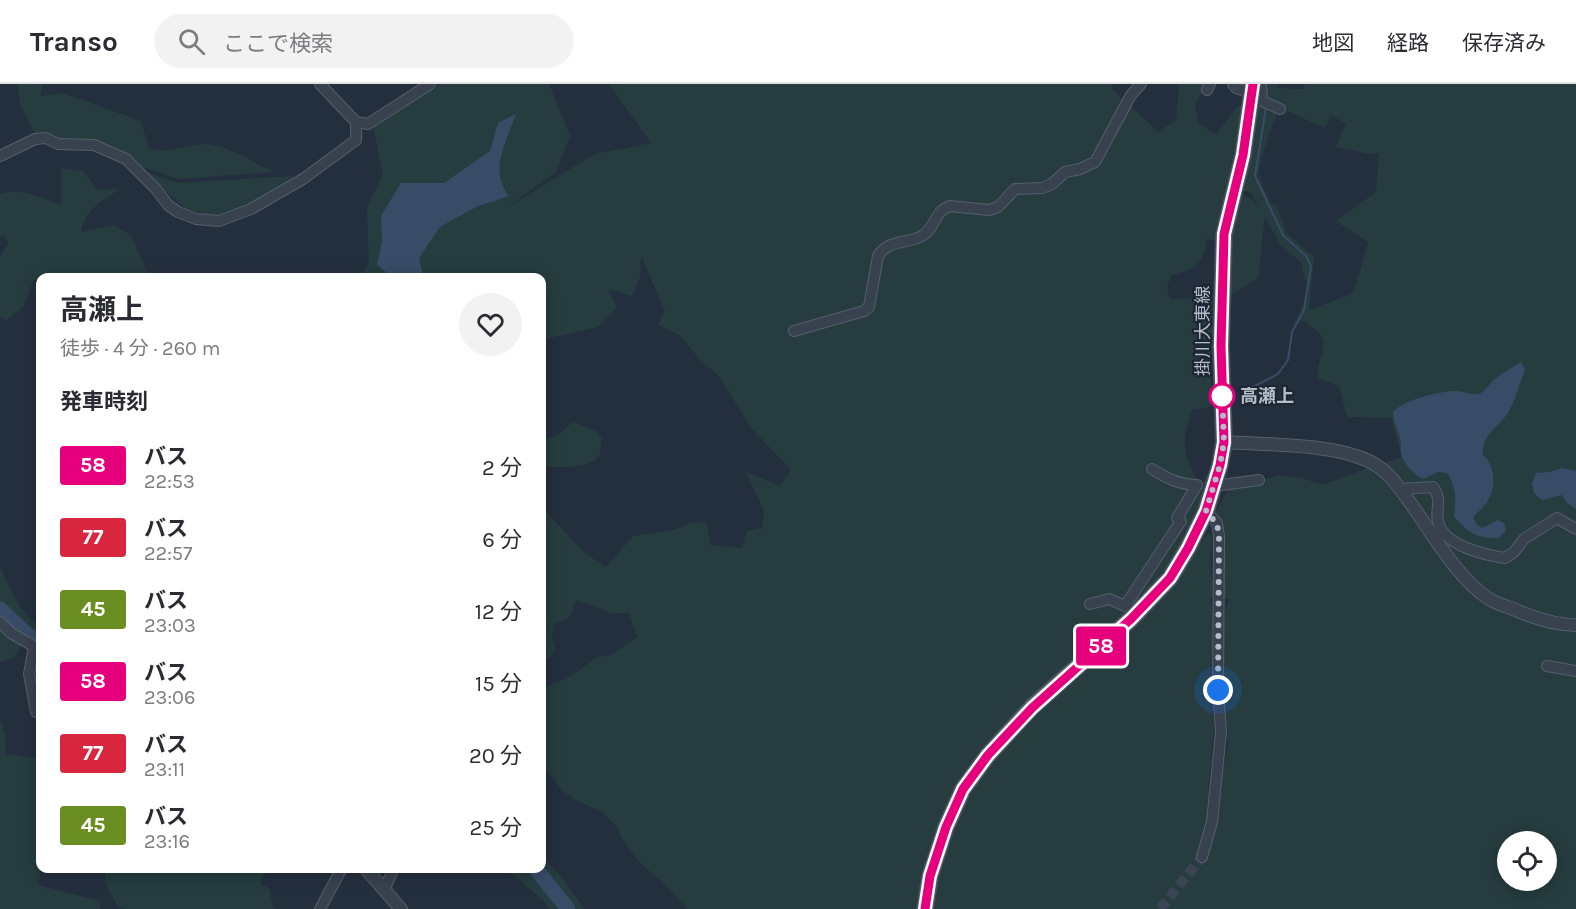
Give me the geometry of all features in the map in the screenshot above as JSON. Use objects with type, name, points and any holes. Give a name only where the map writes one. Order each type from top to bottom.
[{"type":"main road","name":"掛川大東線","points":[[925,909],[930,876],[946,827],[963,789],[988,755],[1032,708],[1131,619],[1170,578],[1206,511],[1224,442],[1221,346],[1224,234],[1259,93]]},
{"type":"street","points":[[320,84],[356,122],[368,124],[429,84]]},
{"type":"street","points":[[794,331],[864,311],[869,307],[878,256],[882,249],[923,236],[944,208],[950,206],[989,210],[998,207],[1015,189],[1042,189],[1052,184],[1065,172],[1089,166],[1095,162],[1131,95],[1141,84]]},
{"type":"street","points":[[1233,84],[1236,88],[1259,93],[1280,109]]},
{"type":"street","points":[[0,156],[35,139],[46,138],[58,144],[94,145],[126,159],[156,189],[168,205],[178,212],[196,219],[219,221],[251,209],[330,159],[356,140],[356,122]]},
{"type":"street","points":[[1224,442],[1346,453],[1371,462],[1383,470],[1401,489],[1448,558],[1489,599],[1528,616],[1562,625],[1576,625]]},
{"type":"street","points":[[1090,604],[1109,599],[1125,606],[1181,521],[1178,518],[1197,485],[1171,481],[1152,469]]},
{"type":"street","points":[[1214,486],[1259,480]]},
{"type":"street","points":[[1401,489],[1433,487],[1439,495],[1438,522],[1443,532],[1456,543],[1483,554],[1505,558],[1514,552],[1524,539],[1557,518],[1576,529]]},
{"type":"street","points":[[1202,857],[1212,822],[1221,732],[1218,690],[1219,536],[1217,524],[1206,511]]},
{"type":"street","points":[[1159,555],[1176,567]]},
{"type":"street","points":[[0,622],[11,633],[36,647]]},
{"type":"street","points":[[36,651],[29,674],[36,712]]},
{"type":"street","points":[[1546,666],[1576,671]]},
{"type":"street","points":[[320,909],[339,873]]},
{"type":"street","points":[[369,873],[400,909]]},
{"type":"street","points":[[384,890],[392,873]]},
{"type":"green space","points":[[17,84],[42,84],[41,96],[63,93],[141,121],[149,148],[171,150],[201,144],[217,145],[274,172],[178,179],[48,135],[36,137],[20,103]]},
{"type":"green space","points":[[440,84],[549,84],[570,136],[556,172],[508,207],[595,154],[651,143],[609,84],[1112,84],[1112,89],[1158,132],[1176,120],[1179,84],[1207,84],[1195,104],[1198,123],[1216,134],[1238,106],[1243,106],[1240,138],[1217,240],[1207,239],[1203,255],[1197,265],[1187,271],[1171,275],[1167,288],[1170,299],[1207,297],[1204,316],[1208,297],[1213,297],[1210,407],[1192,410],[1189,421],[1185,438],[1186,454],[1198,481],[1180,519],[1209,472],[1197,514],[1192,557],[1209,532],[1213,540],[1210,557],[1213,594],[1210,601],[1214,617],[1210,688],[1214,730],[1208,791],[1224,766],[1228,745],[1222,656],[1224,615],[1229,599],[1220,598],[1225,533],[1215,513],[1230,486],[1258,482],[1278,475],[1302,478],[1323,485],[1367,468],[1335,457],[1366,464],[1370,468],[1402,457],[1391,418],[1347,417],[1339,386],[1319,379],[1318,368],[1324,347],[1322,337],[1304,321],[1294,323],[1301,310],[1309,282],[1304,278],[1302,263],[1280,245],[1265,216],[1258,278],[1232,294],[1228,257],[1240,194],[1252,199],[1260,208],[1251,193],[1238,188],[1260,84],[1276,84],[1278,88],[1304,89],[1305,84],[1576,84],[1576,909],[687,909],[637,860],[617,827],[603,812],[577,801],[562,790],[546,768],[546,686],[566,679],[598,657],[611,655],[637,637],[629,613],[611,613],[576,600],[571,616],[552,625],[554,632],[551,635],[555,647],[551,657],[546,659],[546,512],[586,554],[606,567],[633,536],[670,531],[691,523],[706,522],[711,545],[742,548],[747,531],[762,528],[764,511],[746,472],[780,486],[791,470],[751,428],[719,376],[701,361],[680,335],[658,325],[665,311],[641,256],[640,277],[632,296],[608,289],[617,308],[598,327],[546,339],[546,273],[362,273],[369,264],[367,207],[383,175],[373,126]],"holes":[[[1283,104],[1287,111],[1325,128],[1331,115],[1346,124],[1336,147],[1369,154],[1379,153],[1376,192],[1336,221],[1368,242],[1352,294],[1309,310],[1314,257],[1286,232],[1277,206],[1257,196],[1270,201],[1259,173],[1264,149]]]},
{"type":"green space","points":[[61,168],[83,171],[98,190],[120,189],[90,211],[81,232],[113,225],[131,235],[148,273],[36,273],[36,280],[34,280],[23,307],[6,320],[0,317],[0,257],[8,243],[4,236],[0,236],[0,194],[23,193],[61,205]]},
{"type":"green space","points":[[144,172],[178,183],[293,176],[276,191],[234,212],[215,215],[187,210]]},
{"type":"green space","points":[[573,422],[597,432],[602,438],[598,457],[594,461],[579,466],[546,466],[546,438],[555,437]]},
{"type":"green space","points":[[0,565],[21,608],[36,623],[36,643],[9,626],[0,614]]},
{"type":"green space","points":[[0,629],[21,645],[14,658],[0,662]]},
{"type":"green space","points":[[0,719],[5,733],[6,754],[35,758],[36,760],[36,873],[40,873],[38,885],[100,901],[100,909],[0,909]]},
{"type":"green space","points":[[546,861],[560,875],[585,909],[549,909],[545,902],[511,873],[546,873]]},
{"type":"green space","points":[[106,873],[264,873],[260,884],[269,888],[273,907],[276,909],[126,909],[118,907],[105,882]]},
{"type":"water","points":[[516,114],[504,145],[500,166],[503,186],[509,196],[476,207],[440,227],[419,258],[422,273],[387,273],[377,265],[382,242],[381,216],[401,183],[444,183],[490,151],[498,123]]},
{"type":"water","points":[[1521,362],[1525,370],[1513,402],[1508,413],[1489,435],[1483,447],[1483,455],[1492,471],[1493,484],[1487,502],[1473,517],[1476,524],[1482,528],[1498,520],[1504,523],[1506,530],[1499,538],[1478,536],[1454,517],[1455,494],[1447,473],[1438,472],[1423,479],[1416,475],[1402,458],[1401,441],[1393,412],[1406,403],[1442,392],[1481,393],[1497,377]]},
{"type":"water","points":[[1562,468],[1576,471],[1576,509],[1567,503],[1562,495],[1542,500],[1534,493],[1532,483],[1536,473]]},
{"type":"waterway","points":[[1240,390],[1257,385],[1278,374],[1288,360],[1292,332],[1304,310],[1311,266],[1306,256],[1283,235],[1255,176],[1266,107]]},
{"type":"waterway","points":[[0,609],[28,635],[36,638]]},
{"type":"waterway","points":[[539,873],[568,909]]},
{"type":"tunnel","points":[[1160,909],[1202,857]]},
{"type":"bus line","name":"58","points":[[925,909],[930,876],[946,827],[963,789],[988,755],[1032,708],[1131,619],[1170,578],[1206,511],[1220,465],[1224,442],[1221,346],[1224,234],[1243,155],[1253,84]]},
{"type":"place","name":"高瀬上","points":[[1222,396]]},
{"type":"route","points":[[1218,690],[1219,536],[1217,524],[1206,511],[1220,465],[1224,442],[1222,386],[1222,396]]}]
